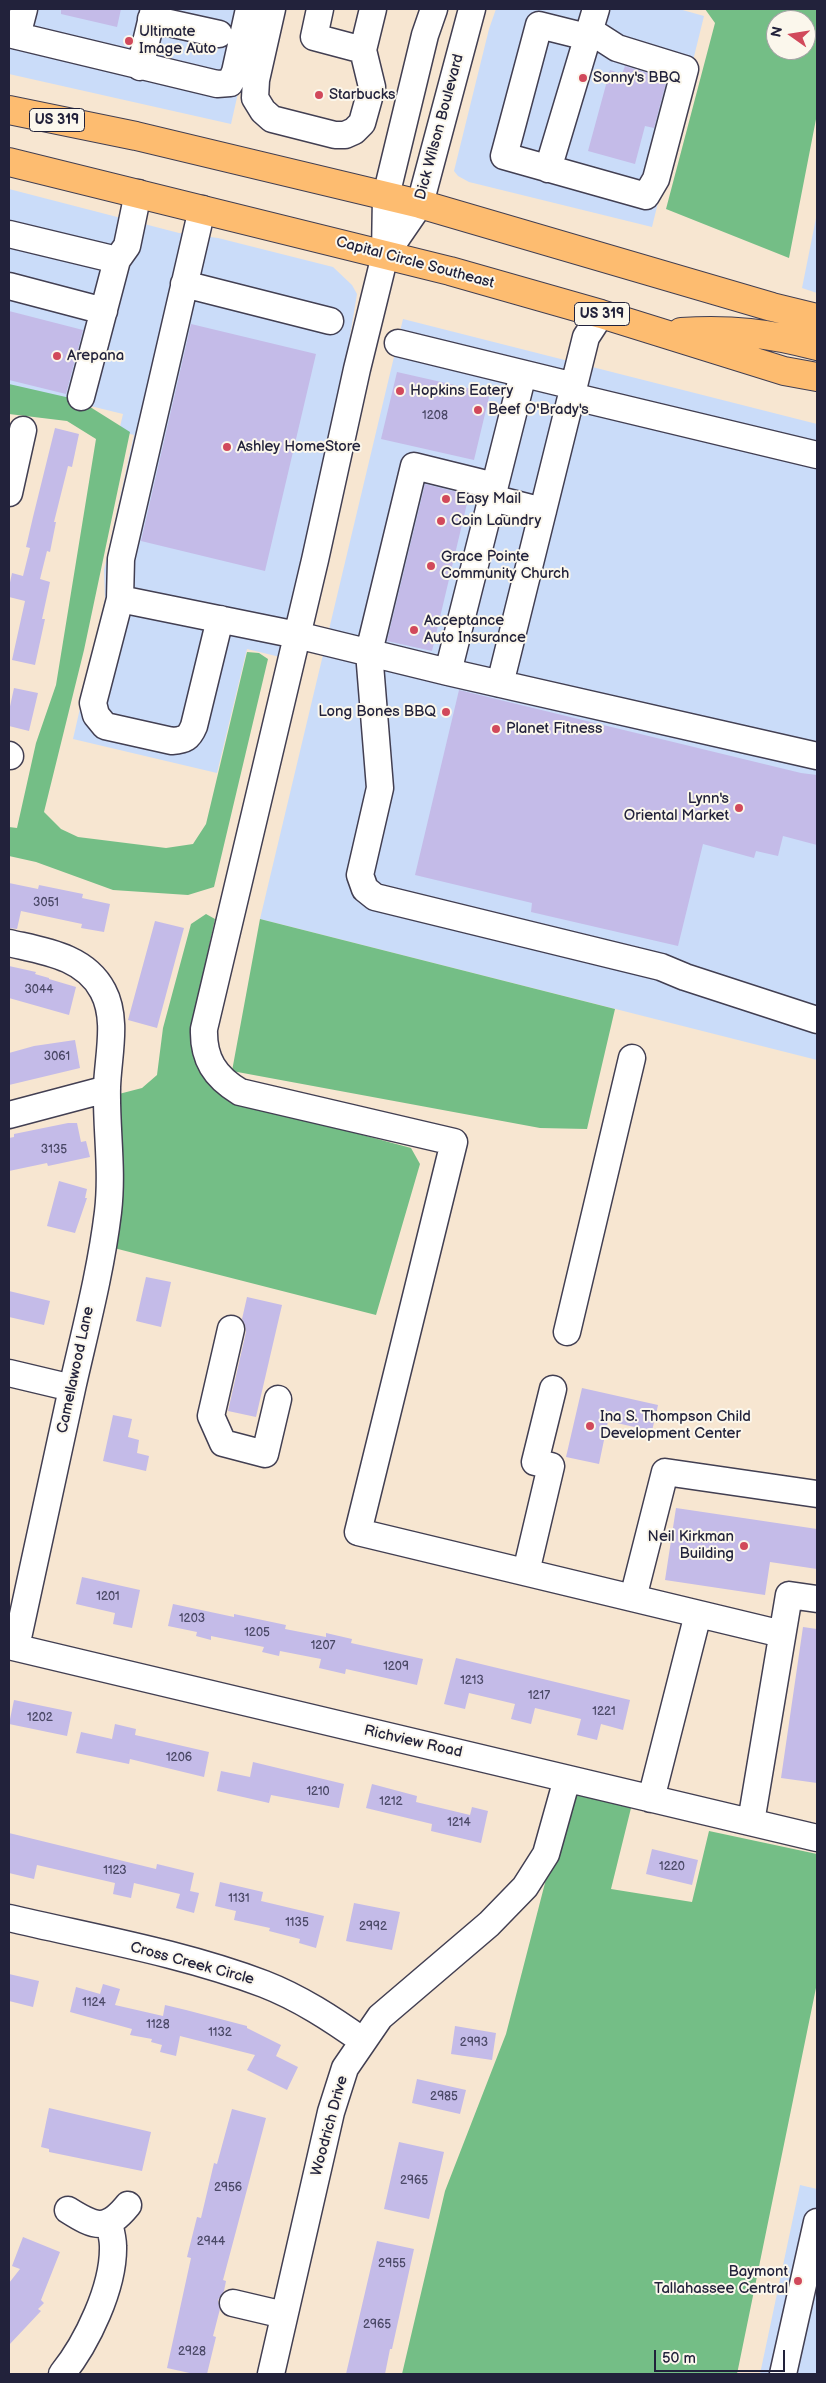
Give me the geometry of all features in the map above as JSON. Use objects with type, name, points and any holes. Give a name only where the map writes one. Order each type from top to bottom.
[{"type":"main road","name":"US 319","points":[[9,110],[136,136],[420,204],[772,308],[817,318]]},
{"type":"main road","name":"Capital Circle Southeast","points":[[9,162],[385,254],[601,314],[784,371],[817,377]]},
{"type":"main road","points":[[662,333],[715,330],[760,333],[817,346]]},
{"type":"street","points":[[24,9],[13,35],[217,84],[230,83],[235,72],[249,9]]},
{"type":"street","points":[[272,9],[256,80],[255,98],[263,111],[272,119],[345,135],[354,131],[362,123],[372,87],[362,50],[373,9]]},
{"type":"street","points":[[283,9],[264,90],[266,100],[270,106],[339,124],[351,119],[362,84],[370,75]]},
{"type":"street","points":[[320,9],[314,37],[362,50]]},
{"type":"street","points":[[434,9],[425,35],[386,196],[385,254],[204,1029],[204,1044],[208,1060],[216,1074],[226,1084],[240,1092],[454,1142],[358,1532],[782,1634]]},
{"type":"street","name":"Dick Wilson Boulevard","points":[[385,254],[420,204],[472,9]]},
{"type":"street","points":[[140,67],[152,14],[220,34]]},
{"type":"street","points":[[540,25],[591,25],[617,48],[685,69],[656,180],[646,196],[504,156],[540,25]]},
{"type":"street","points":[[548,169],[591,25]]},
{"type":"street","points":[[81,397],[118,260],[127,246],[138,193]]},
{"type":"street","points":[[202,209],[121,559],[120,599],[94,703],[96,715],[105,726],[172,741],[183,740],[189,736],[194,726],[220,619]]},
{"type":"street","points":[[9,234],[118,260]]},
{"type":"street","points":[[184,284],[330,321]]},
{"type":"street","points":[[9,286],[104,311]]},
{"type":"street","points":[[500,684],[587,332],[601,314]]},
{"type":"street","points":[[398,343],[524,374],[572,391],[817,456]]},
{"type":"street","points":[[448,672],[524,374]]},
{"type":"street","points":[[9,493],[23,430]]},
{"type":"street","points":[[543,511],[494,492],[414,466],[369,652],[380,788],[360,876],[365,889],[375,896],[661,967],[685,978],[817,1020]]},
{"type":"street","points":[[120,599],[297,635],[448,672],[817,756]]},
{"type":"street","name":"Camellawood Lane","points":[[9,943],[51,953],[76,962],[88,972],[103,990],[111,1014],[107,1089],[111,1169],[108,1212],[96,1280],[12,1646]]},
{"type":"street","points":[[567,1332],[632,1058]]},
{"type":"street","points":[[9,1115],[107,1089]]},
{"type":"street","points":[[231,1329],[211,1416],[223,1443],[265,1454],[278,1399]]},
{"type":"street","points":[[9,1373],[72,1388]]},
{"type":"street","points":[[526,1572],[551,1466],[535,1462],[553,1388]]},
{"type":"street","points":[[632,1598],[665,1472],[817,1494]]},
{"type":"street","points":[[751,1822],[789,1594],[817,1599]]},
{"type":"street","points":[[651,1799],[698,1614]]},
{"type":"street","name":"Richview Road","points":[[12,1646],[817,1838]]},
{"type":"street","name":"Woodrich Drive","points":[[271,2374],[331,2112],[345,2068],[380,2017],[488,1924],[525,1887],[546,1854],[567,1779]]},
{"type":"street","name":"Cross Creek Circle","points":[[9,1918],[200,1963],[264,1984],[302,2001],[363,2041]]},
{"type":"street","points":[[68,2210],[87,2222],[99,2225],[109,2223],[128,2205]]},
{"type":"street","points":[[784,2374],[817,2222]]},
{"type":"street","points":[[62,2374],[75,2357],[91,2325],[111,2274],[113,2246],[109,2223]]},
{"type":"street","points":[[232,2303],[284,2315]]},
{"type":"shaded area","name":"Ultimate Image Auto","points":[[9,9],[257,9],[231,124],[9,74]]},
{"type":"shaded area","name":"Sonny's BBQ","points":[[496,9],[679,9],[704,16],[652,227],[469,182],[458,176],[454,171],[489,29]]},
{"type":"shaded area","points":[[9,189],[179,233],[218,238],[333,267],[352,285],[357,294],[331,450],[280,657],[247,649],[217,773],[73,739],[105,599],[104,570],[134,435],[119,431],[123,414],[9,386]]},
{"type":"shaded area","points":[[817,213],[817,293],[802,288]]},
{"type":"shaded area","points":[[403,319],[817,424],[817,1060],[260,919]]},
{"type":"shaded area","name":"Baymont Tallahassee Central","points":[[800,2185],[817,2189],[817,2374],[760,2374]]},
{"type":"green space","points":[[705,9],[817,9],[817,114],[789,258],[666,209],[715,23]]},
{"type":"green space","points":[[9,384],[79,400],[130,432],[84,650],[44,812],[61,829],[78,837],[166,848],[193,844],[206,824],[247,652],[259,653],[268,659],[214,887],[188,895],[113,890],[36,862],[9,856],[9,827],[17,828],[36,743],[56,685],[96,439],[67,421],[9,414]]},
{"type":"green space","points":[[206,914],[215,919],[191,1028],[192,1053],[204,1076],[229,1099],[411,1148],[420,1164],[376,1315],[114,1248],[115,1095],[142,1088],[157,1075],[163,1028],[191,924]]},
{"type":"green space","points":[[260,919],[615,1009],[587,1129],[540,1128],[232,1071]]},
{"type":"green space","points":[[569,1790],[632,1804],[611,1889],[692,1902],[709,1831],[817,1854],[817,1983],[737,2374],[402,2374],[445,2191],[506,2034]]},
{"type":"building","points":[[61,9],[121,9],[117,27],[61,14]]},
{"type":"building","points":[[625,66],[667,79],[654,128],[645,126],[635,164],[588,151],[610,70],[622,74]]},
{"type":"building","points":[[9,311],[83,330],[66,394],[9,380]]},
{"type":"building","name":"Ashley HomeStore","points":[[191,324],[316,354],[265,571],[141,541]]},
{"type":"building","points":[[397,372],[490,393],[474,460],[381,439]]},
{"type":"building","points":[[55,428],[79,434],[72,467],[68,466],[54,522],[56,522],[50,552],[47,551],[40,579],[50,582],[42,619],[45,619],[35,665],[12,660],[25,601],[9,597],[9,587],[12,573],[23,576],[30,548],[26,547]]},
{"type":"building","points":[[425,484],[469,495],[432,651],[387,641]]},
{"type":"building","points":[[14,688],[38,693],[29,731],[9,726],[9,711]]},
{"type":"building","points":[[459,690],[801,773],[817,775],[817,845],[783,836],[778,856],[756,851],[754,858],[703,844],[678,946],[531,912],[532,903],[415,875]]},
{"type":"building","points":[[9,883],[38,889],[39,885],[83,894],[82,898],[110,904],[104,932],[81,928],[82,924],[21,911],[17,929],[9,928]]},
{"type":"building","points":[[155,921],[184,928],[157,1028],[128,1020]]},
{"type":"building","points":[[9,966],[36,972],[35,974],[76,987],[69,1015],[9,998]]},
{"type":"building","points":[[75,1040],[80,1068],[9,1085],[9,1053],[34,1046]]},
{"type":"building","points":[[68,1123],[77,1123],[81,1142],[86,1141],[90,1157],[48,1166],[47,1163],[9,1171],[9,1138],[14,1137],[14,1134]]},
{"type":"building","points":[[59,1181],[87,1189],[85,1198],[87,1198],[75,1233],[47,1226]]},
{"type":"building","points":[[146,1277],[171,1282],[161,1327],[136,1321]]},
{"type":"building","points":[[9,1291],[50,1301],[44,1325],[9,1317]]},
{"type":"building","points":[[247,1297],[282,1305],[256,1417],[228,1411],[246,1332],[242,1319]]},
{"type":"building","name":"Ina S. Thompson Child Development Center","points":[[582,1388],[658,1405],[652,1431],[608,1421],[599,1464],[566,1457]]},
{"type":"building","points":[[113,1415],[132,1419],[128,1437],[139,1440],[137,1453],[149,1456],[146,1471],[103,1461]]},
{"type":"building","name":"Neil Kirkman Building","points":[[676,1508],[817,1529],[817,1569],[770,1562],[765,1595],[665,1580]]},
{"type":"building","points":[[82,1577],[140,1590],[132,1628],[113,1624],[115,1613],[76,1604]]},
{"type":"building","points":[[173,1604],[234,1617],[234,1614],[286,1625],[285,1629],[326,1637],[326,1633],[352,1639],[351,1643],[423,1659],[417,1685],[346,1669],[345,1674],[319,1668],[321,1659],[280,1651],[279,1656],[262,1652],[264,1647],[211,1636],[211,1640],[196,1636],[197,1632],[168,1626]]},
{"type":"building","points":[[803,1627],[817,1629],[817,1783],[781,1778]]},
{"type":"building","points":[[456,1658],[630,1700],[623,1730],[601,1724],[597,1740],[577,1735],[581,1719],[535,1708],[531,1724],[511,1719],[515,1704],[469,1693],[465,1709],[444,1704]]},
{"type":"building","points":[[14,1700],[72,1712],[67,1736],[9,1724]]},
{"type":"building","points":[[115,1724],[136,1729],[135,1735],[209,1752],[204,1777],[130,1759],[129,1764],[76,1753],[81,1732],[112,1739]]},
{"type":"building","points":[[253,1762],[344,1784],[339,1808],[271,1795],[269,1803],[217,1791],[221,1771],[250,1777]]},
{"type":"building","points":[[372,1784],[417,1796],[416,1802],[470,1815],[472,1807],[488,1811],[481,1843],[431,1831],[432,1824],[366,1808]]},
{"type":"building","points":[[9,1833],[156,1869],[157,1864],[194,1873],[190,1891],[199,1893],[194,1913],[176,1908],[180,1894],[134,1883],[131,1898],[113,1894],[115,1883],[37,1865],[34,1879],[9,1873]]},
{"type":"building","points":[[652,1849],[698,1860],[692,1885],[646,1874]]},
{"type":"building","points":[[220,1882],[263,1892],[261,1901],[324,1916],[316,1948],[299,1943],[300,1939],[269,1931],[270,1928],[234,1920],[236,1911],[215,1906]]},
{"type":"building","points":[[354,1903],[400,1912],[392,1950],[346,1941]]},
{"type":"building","points":[[9,1974],[39,1981],[33,2007],[9,2001]]},
{"type":"building","points":[[103,1984],[120,1989],[115,2005],[163,2016],[165,2005],[186,2010],[247,2026],[247,2028],[281,2045],[276,2056],[298,2067],[287,2090],[247,2070],[255,2055],[180,2036],[176,2056],[160,2052],[162,2045],[151,2042],[152,2039],[130,2035],[132,2029],[70,2012],[76,1987],[100,1994]]},
{"type":"building","points":[[455,2026],[496,2033],[492,2060],[451,2054]]},
{"type":"building","points":[[417,2079],[466,2090],[460,2114],[412,2103]]},
{"type":"building","points":[[49,2108],[151,2132],[142,2171],[49,2152],[49,2149],[41,2147]]},
{"type":"building","points":[[232,2109],[266,2118],[223,2280],[226,2281],[224,2291],[218,2300],[220,2309],[213,2336],[216,2337],[207,2374],[194,2374],[167,2368],[191,2258],[187,2257],[197,2217],[201,2218],[214,2163],[217,2164]]},
{"type":"building","points":[[399,2142],[444,2152],[429,2219],[384,2209]]},
{"type":"building","points":[[23,2237],[60,2252],[41,2300],[44,2303],[38,2309],[41,2311],[9,2345],[9,2283],[20,2269],[12,2266]]},
{"type":"building","points":[[377,2241],[414,2249],[392,2349],[390,2349],[385,2374],[346,2374]]},
{"type":"place","name":"Ultimate Image Auto","points":[[129,41]]},
{"type":"place","name":"Sonny's BBQ","points":[[583,78]]},
{"type":"place","name":"Starbucks","points":[[319,95]]},
{"type":"place","name":"Arepana","points":[[57,356]]},
{"type":"place","name":"Hopkins Eatery","points":[[400,391]]},
{"type":"place","name":"Beef O'Brady's","points":[[478,410]]},
{"type":"place","name":"Ashley HomeStore","points":[[227,447]]},
{"type":"place","name":"Easy Mail","points":[[446,499]]},
{"type":"place","name":"Coin Laundry","points":[[441,521]]},
{"type":"place","name":"Grace Pointe Community Church","points":[[431,566]]},
{"type":"place","name":"Acceptance Auto Insurance","points":[[414,630]]},
{"type":"place","name":"Long Bones BBQ","points":[[446,712]]},
{"type":"place","name":"Planet Fitness","points":[[496,729]]},
{"type":"place","name":"Lynn's Oriental Market","points":[[739,808]]},
{"type":"place","name":"Ina S. Thompson Child Development Center","points":[[590,1426]]},
{"type":"place","name":"Neil Kirkman Building","points":[[744,1546]]},
{"type":"place","name":"Baymont Tallahassee Central","points":[[798,2281]]}]
